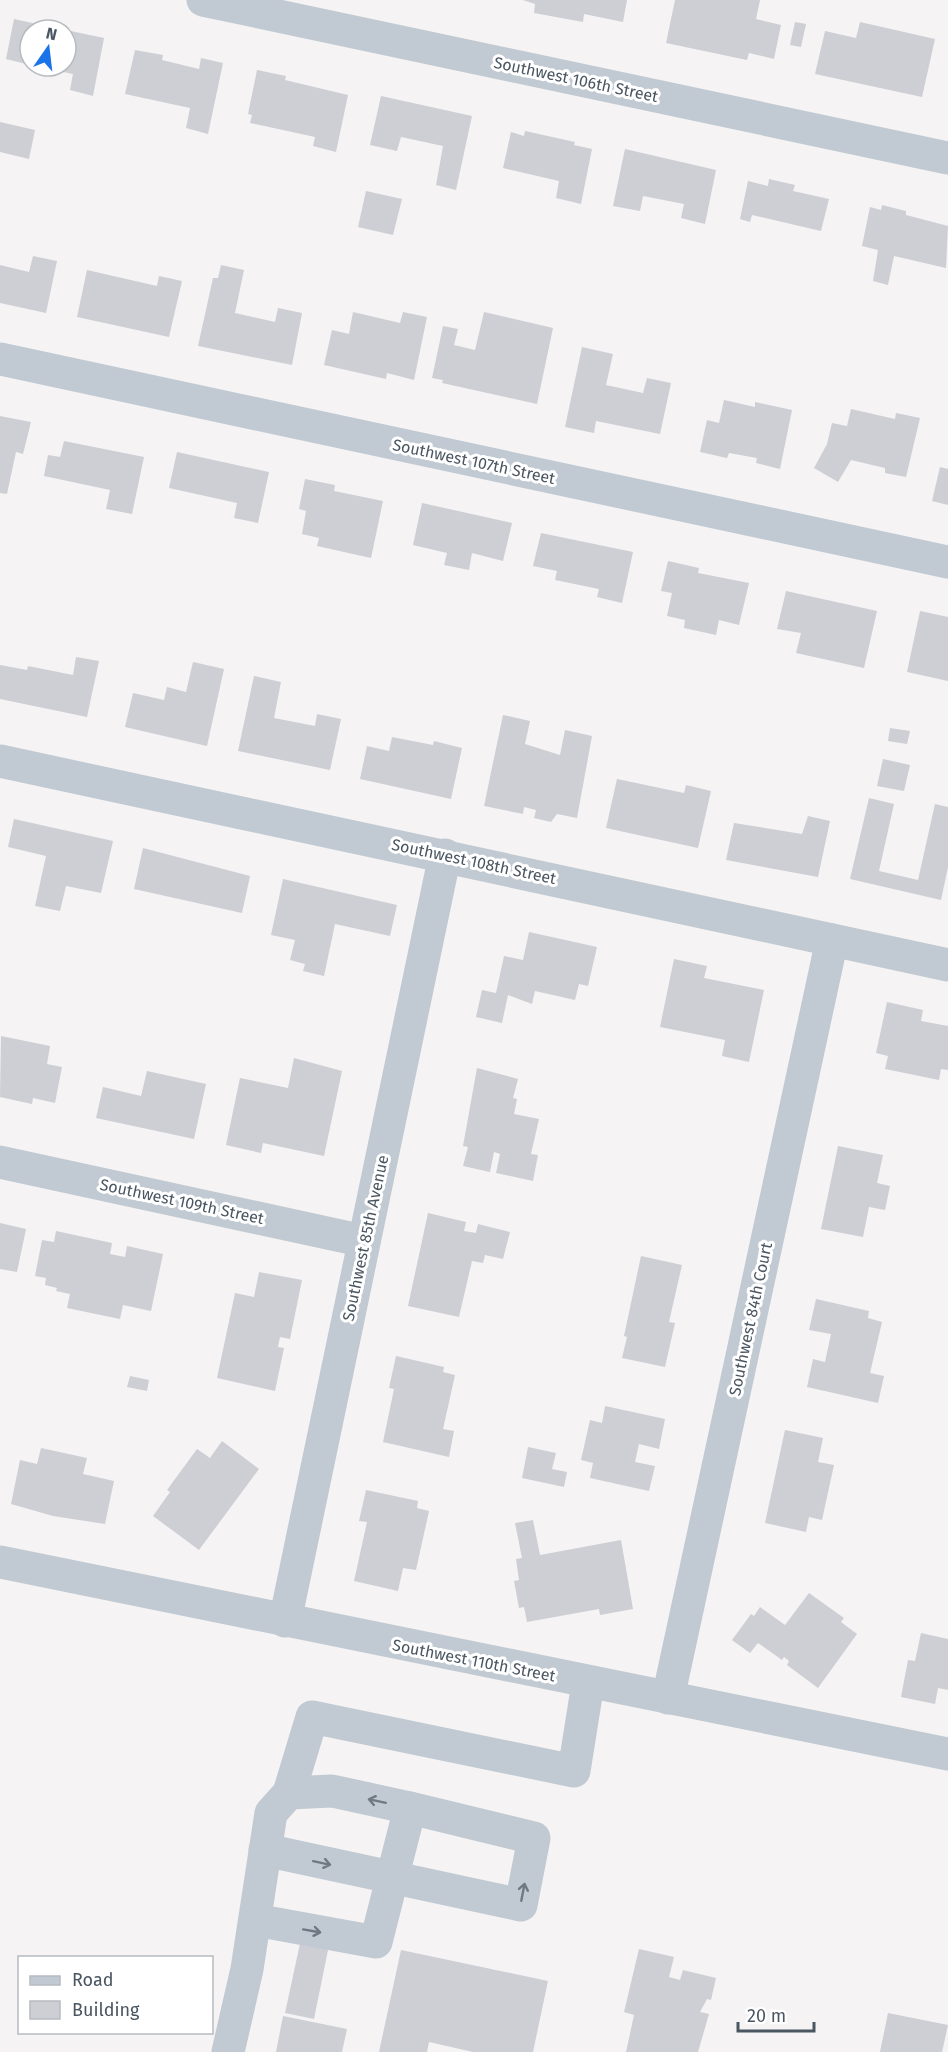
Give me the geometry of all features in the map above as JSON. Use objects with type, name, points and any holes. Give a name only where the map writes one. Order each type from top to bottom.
[{"type":"street","name":"Southwest 106th Street","points":[[203,0],[948,158]]},
{"type":"street","name":"Southwest 107th Street","points":[[0,359],[948,562]]},
{"type":"street","name":"Southwest 108th Street","points":[[0,761],[948,965]]},
{"type":"street","name":"Southwest 85th Avenue","points":[[285,1622],[445,855]]},
{"type":"street","name":"Southwest 84th Court","points":[[668,1698],[832,940]]},
{"type":"street","name":"Southwest 109th Street","points":[[0,1162],[364,1241]]},
{"type":"street","name":"Southwest 110th Street","points":[[0,1562],[285,1622],[948,1754]]},
{"type":"street","points":[[228,2052],[247,1969],[270,1813],[289,1793],[312,1717],[574,1771],[588,1683]]},
{"type":"street","points":[[265,1850],[521,1905],[534,1838],[332,1791],[289,1793]]},
{"type":"street","points":[[255,1920],[376,1942],[410,1808]]},
{"type":"building","points":[[523,0],[627,0],[623,22],[584,14],[583,22],[534,13],[535,4]]},
{"type":"building","points":[[675,0],[760,0],[756,19],[781,25],[774,59],[749,53],[747,60],[666,43]]},
{"type":"building","points":[[14,19],[18,20],[18,62],[6,59]]},
{"type":"building","points":[[795,22],[806,24],[801,47],[790,45]]},
{"type":"building","points":[[860,22],[935,39],[922,97],[815,74],[825,31],[856,38]]},
{"type":"building","points":[[78,33],[104,38],[93,96],[70,90],[72,78],[78,78]]},
{"type":"building","points":[[135,50],[163,55],[162,60],[199,69],[201,58],[223,63],[208,134],[186,128],[190,108],[125,94]]},
{"type":"building","points":[[257,70],[286,76],[285,80],[348,95],[336,152],[313,146],[315,137],[250,123],[252,115],[248,114]]},
{"type":"building","points":[[381,96],[472,116],[456,190],[436,185],[443,146],[401,137],[397,151],[370,145]]},
{"type":"building","points":[[0,122],[35,130],[29,159],[0,152]]},
{"type":"building","points":[[525,131],[575,142],[574,145],[592,149],[581,204],[556,198],[559,181],[503,168],[511,132],[524,136]]},
{"type":"building","points":[[625,149],[716,170],[705,224],[681,218],[684,204],[643,196],[640,211],[613,206]]},
{"type":"building","points":[[769,179],[795,185],[793,191],[829,199],[821,231],[752,215],[750,222],[740,219],[748,181],[768,186]]},
{"type":"building","points":[[366,191],[402,199],[393,235],[358,227]]},
{"type":"building","points":[[882,205],[906,211],[906,215],[948,226],[946,268],[894,256],[888,285],[873,281],[878,250],[862,246],[870,207],[881,210]]},
{"type":"building","points":[[33,256],[57,261],[46,313],[0,303],[0,265],[29,272]]},
{"type":"building","points":[[221,265],[244,270],[235,313],[275,322],[278,308],[302,313],[292,365],[198,346],[213,278],[218,278]]},
{"type":"building","points":[[87,270],[157,286],[159,276],[182,281],[169,337],[77,317]]},
{"type":"building","points":[[353,312],[400,323],[403,312],[427,317],[414,380],[387,373],[386,379],[324,365],[332,330],[349,334]]},
{"type":"building","points":[[484,312],[553,328],[537,404],[442,383],[443,380],[432,378],[443,326],[458,329],[454,345],[475,350]]},
{"type":"building","points":[[582,347],[613,354],[606,385],[643,393],[647,378],[671,383],[660,434],[596,421],[594,433],[565,427]]},
{"type":"building","points":[[724,400],[755,407],[755,402],[792,410],[780,469],[756,463],[757,458],[729,453],[727,458],[700,452],[707,420],[719,423]]},
{"type":"building","points":[[851,409],[895,419],[896,413],[920,418],[906,477],[885,473],[885,468],[851,460],[838,482],[814,468],[827,444],[832,423],[847,426]]},
{"type":"building","points":[[0,416],[31,422],[23,454],[16,452],[7,494],[0,493]]},
{"type":"building","points":[[64,441],[144,457],[132,514],[106,509],[110,490],[44,476],[48,455],[60,457]]},
{"type":"building","points":[[177,452],[269,472],[258,523],[234,518],[237,503],[169,488]]},
{"type":"building","points":[[940,467],[948,469],[948,505],[932,501]]},
{"type":"building","points":[[305,479],[335,485],[334,491],[383,501],[371,558],[317,546],[319,538],[302,534],[306,511],[299,509]]},
{"type":"building","points":[[422,503],[512,523],[503,561],[472,553],[469,570],[444,565],[447,553],[413,545]]},
{"type":"building","points":[[541,533],[633,552],[622,603],[597,597],[599,589],[555,580],[557,571],[533,566]]},
{"type":"building","points":[[668,561],[699,568],[698,573],[749,583],[739,625],[719,620],[716,635],[684,628],[685,620],[667,616],[672,593],[661,591]]},
{"type":"building","points":[[786,591],[877,611],[864,668],[796,653],[801,633],[777,629]]},
{"type":"building","points":[[920,611],[948,617],[948,681],[907,672]]},
{"type":"building","points":[[76,657],[99,661],[87,717],[0,699],[0,665],[27,670],[28,666],[73,675]]},
{"type":"building","points":[[193,662],[224,669],[207,746],[125,727],[133,693],[164,700],[167,687],[186,692]]},
{"type":"building","points":[[254,676],[281,682],[274,718],[315,726],[317,714],[341,719],[330,770],[238,751]]},
{"type":"building","points":[[503,715],[530,721],[525,744],[560,755],[565,730],[592,736],[577,818],[557,814],[551,822],[534,818],[536,810],[524,807],[523,814],[484,806]]},
{"type":"building","points":[[890,728],[910,731],[907,744],[888,741]]},
{"type":"building","points":[[392,737],[433,745],[434,741],[462,748],[451,799],[360,779],[367,746],[389,751]]},
{"type":"building","points":[[883,759],[910,765],[904,791],[877,786]]},
{"type":"building","points":[[617,779],[684,793],[686,785],[711,791],[698,848],[606,828]]},
{"type":"building","points":[[869,798],[894,804],[879,871],[918,880],[935,804],[948,807],[948,867],[941,900],[850,879]]},
{"type":"building","points":[[808,816],[830,821],[818,877],[726,860],[734,823],[802,834]]},
{"type":"building","points":[[14,819],[113,841],[101,893],[66,886],[60,911],[35,906],[46,856],[8,847]]},
{"type":"building","points":[[143,848],[250,876],[242,913],[134,889]]},
{"type":"building","points":[[283,879],[397,905],[390,936],[335,924],[324,976],[303,971],[305,964],[290,960],[295,940],[271,935]]},
{"type":"building","points":[[529,932],[597,947],[588,986],[579,984],[575,1000],[535,991],[532,1004],[508,995],[502,1023],[476,1017],[482,990],[496,993],[504,956],[523,960]]},
{"type":"building","points":[[674,959],[707,966],[704,978],[764,990],[749,1062],[722,1056],[725,1040],[660,1027]]},
{"type":"building","points":[[887,1002],[923,1010],[921,1021],[948,1026],[948,1070],[941,1069],[939,1080],[885,1069],[888,1056],[876,1053]]},
{"type":"building","points":[[1,1036],[50,1046],[47,1064],[62,1067],[55,1103],[33,1098],[32,1104],[0,1097]]},
{"type":"building","points":[[294,1058],[342,1071],[324,1156],[263,1143],[261,1153],[226,1145],[240,1078],[288,1088]]},
{"type":"building","points":[[477,1068],[518,1079],[513,1098],[517,1099],[514,1114],[539,1119],[531,1154],[538,1155],[533,1181],[496,1173],[500,1154],[494,1152],[490,1172],[463,1166],[468,1147],[463,1146]]},
{"type":"building","points":[[147,1071],[206,1084],[194,1139],[96,1118],[103,1087],[141,1096]]},
{"type":"building","points":[[838,1146],[883,1155],[877,1183],[890,1186],[885,1210],[869,1207],[863,1237],[821,1229]]},
{"type":"building","points":[[428,1213],[466,1222],[464,1231],[476,1233],[478,1224],[510,1232],[503,1259],[485,1255],[483,1263],[472,1261],[459,1317],[408,1306]]},
{"type":"building","points":[[0,1223],[26,1229],[17,1272],[0,1269]]},
{"type":"building","points":[[56,1231],[112,1243],[110,1254],[125,1257],[127,1246],[163,1254],[151,1311],[123,1305],[120,1319],[67,1308],[70,1294],[56,1291],[57,1288],[45,1285],[46,1278],[35,1276],[42,1240],[54,1242]]},
{"type":"building","points":[[641,1256],[682,1265],[669,1322],[675,1323],[665,1367],[622,1358],[627,1337],[624,1336]]},
{"type":"building","points":[[259,1272],[302,1280],[290,1339],[280,1337],[278,1347],[284,1348],[275,1391],[217,1378],[235,1293],[254,1297]]},
{"type":"building","points":[[816,1299],[869,1311],[868,1318],[882,1322],[870,1373],[884,1376],[878,1403],[807,1387],[813,1359],[825,1362],[831,1334],[809,1330]]},
{"type":"building","points":[[396,1356],[444,1367],[443,1372],[455,1375],[443,1429],[454,1431],[449,1457],[383,1442],[394,1389],[389,1388]]},
{"type":"building","points":[[130,1376],[149,1380],[147,1391],[127,1387]]},
{"type":"building","points":[[605,1406],[665,1419],[659,1449],[639,1444],[635,1462],[655,1466],[649,1491],[590,1478],[593,1463],[581,1460],[590,1420],[602,1423]]},
{"type":"building","points":[[785,1430],[823,1438],[818,1462],[834,1465],[822,1520],[809,1517],[806,1532],[765,1523]]},
{"type":"building","points":[[222,1441],[259,1469],[199,1550],[153,1516],[170,1492],[167,1490],[197,1449],[210,1458]]},
{"type":"building","points":[[528,1447],[556,1453],[552,1469],[567,1472],[564,1487],[522,1478]]},
{"type":"building","points":[[41,1448],[87,1458],[83,1474],[114,1481],[105,1524],[53,1516],[11,1504],[20,1460],[37,1464]]},
{"type":"building","points":[[366,1490],[418,1501],[417,1508],[429,1511],[416,1570],[403,1568],[398,1591],[354,1581],[367,1522],[359,1521]]},
{"type":"building","points":[[533,1520],[540,1555],[621,1540],[633,1609],[600,1615],[599,1609],[527,1622],[524,1607],[519,1608],[514,1581],[519,1580],[516,1559],[522,1558],[515,1523]]},
{"type":"building","points":[[809,1593],[844,1618],[841,1622],[857,1634],[818,1688],[787,1665],[789,1661],[784,1657],[782,1660],[758,1643],[750,1653],[732,1640],[751,1614],[754,1616],[760,1607],[785,1625]]},
{"type":"building","points":[[921,1633],[948,1639],[948,1690],[938,1688],[935,1704],[901,1697],[908,1660],[915,1661]]},
{"type":"building","points":[[301,1939],[329,1945],[314,2019],[285,2013]]},
{"type":"building","points":[[639,1949],[674,1957],[669,1977],[680,1980],[683,1970],[716,1978],[711,2000],[707,1999],[700,2012],[709,2014],[698,2052],[626,2052],[634,2015],[624,2012]]},
{"type":"building","points":[[401,1950],[548,1981],[533,2052],[473,2052],[429,2042],[427,2052],[379,2052]]},
{"type":"building","points":[[888,2013],[948,2025],[942,2052],[880,2052]]},
{"type":"building","points":[[283,2016],[347,2029],[342,2052],[276,2052]]}]
